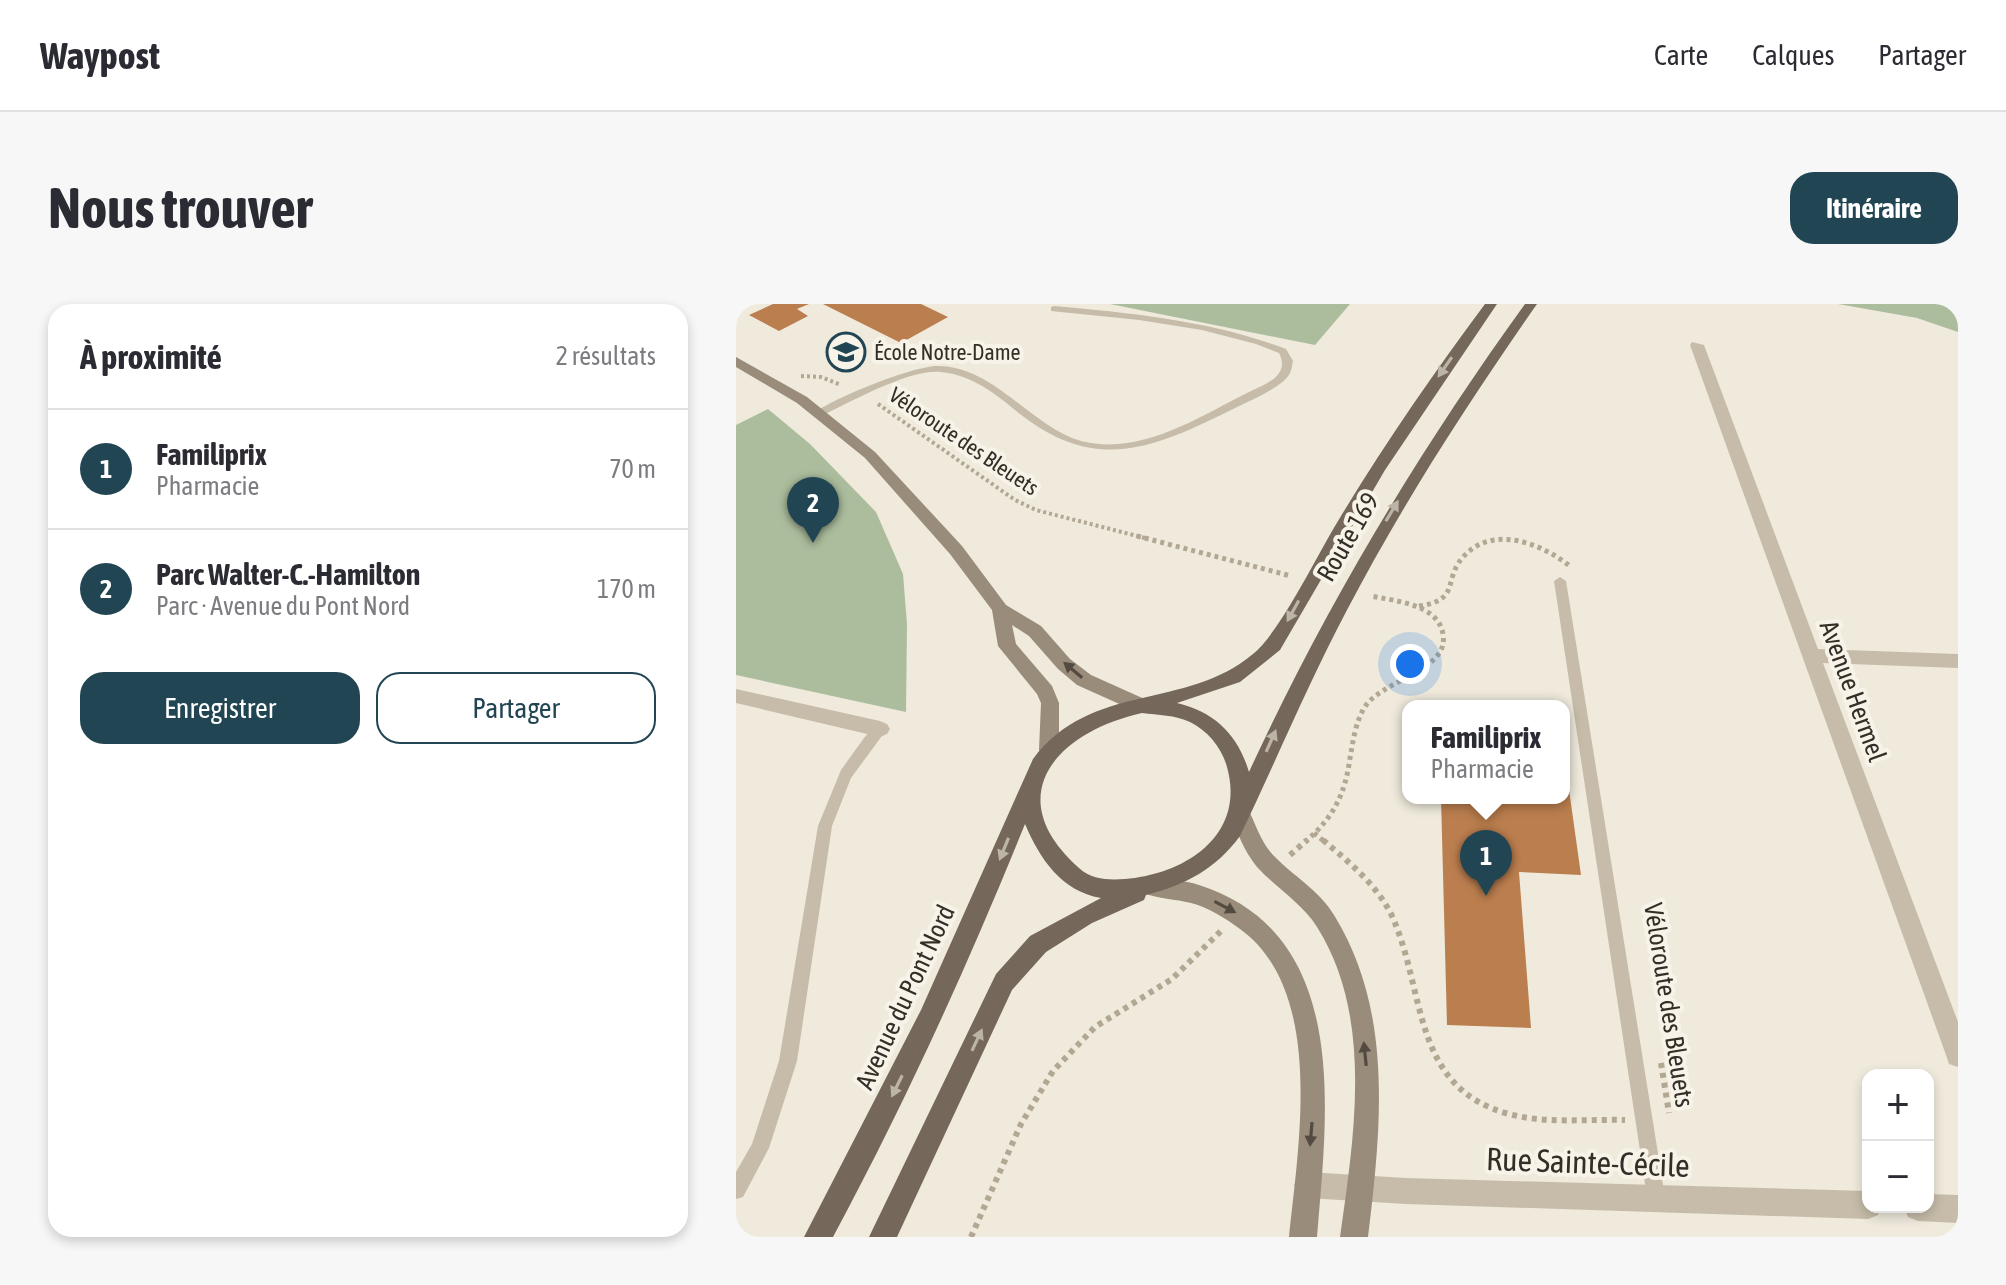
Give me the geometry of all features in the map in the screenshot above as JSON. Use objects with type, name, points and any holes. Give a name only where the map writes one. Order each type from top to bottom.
[{"type":"main road","name":"Route 169","points":[[1142,706],[1235,679],[1260,662],[1274,645],[1350,510],[1393,442],[1491,304]]},
{"type":"main road","name":"Route 169","points":[[1240,813],[1312,657],[1383,525],[1482,371],[1531,304]]},
{"type":"main road","points":[[883,1237],[1004,982],[1038,944],[1084,916],[1188,871],[1218,847],[1240,813],[1242,787],[1236,760],[1224,740],[1202,719],[1172,709],[1142,706],[1106,714],[1075,729],[1049,750],[1034,777],[1031,810],[1038,837],[1054,861],[1079,882],[1111,890],[1151,886]]},
{"type":"main road","name":"Avenue du Pont Nord","points":[[818,1237],[887,1107],[948,978],[1034,777]]},
{"type":"street","name":"Avenue Hermel","points":[[1697,345],[1814,656],[1958,1055]]},
{"type":"street","points":[[736,361],[819,413],[870,455],[956,550],[1000,609],[1035,631],[1064,664],[1084,680],[1142,706]]},
{"type":"street","points":[[1000,609],[1007,646],[1045,691],[1050,703],[1049,750]]},
{"type":"street","points":[[1814,656],[1958,661]]},
{"type":"street","points":[[736,696],[880,729]]},
{"type":"street","points":[[1240,813],[1256,850],[1273,869],[1304,894],[1325,919],[1351,971],[1362,1021],[1367,1069],[1361,1188],[1354,1237]]},
{"type":"street","points":[[1151,886],[1204,896],[1235,912],[1265,935],[1292,970],[1305,1014],[1314,1066],[1303,1237]]},
{"type":"street","name":"Rue Sainte-Cécile","points":[[1307,1185],[1862,1205]]},
{"type":"street","points":[[1934,1208],[1958,1209]]},
{"type":"lane","points":[[819,413],[923,368],[956,369],[980,378],[1056,436],[1086,446],[1133,446],[1165,435],[1272,385],[1285,374],[1288,361],[1283,351],[1250,340],[1100,312],[1054,309]]},
{"type":"lane","points":[[1560,581],[1656,1197]]},
{"type":"lane","points":[[736,1190],[760,1148],[788,1061],[825,826],[849,765],[880,729]]},
{"type":"path","name":"Véloroute des Bleuets","points":[[795,375],[830,379],[860,394],[906,421],[1002,492],[1026,506],[1274,571]]},
{"type":"path","points":[[1385,599],[1416,606],[1437,603],[1452,590],[1461,559],[1483,544],[1507,540],[1536,545],[1552,553],[1576,574]]},
{"type":"path","points":[[1273,869],[1334,812],[1344,789],[1356,727],[1364,706],[1387,684],[1429,665],[1441,654],[1443,631],[1436,620],[1416,606]]},
{"type":"path","name":"Véloroute des Bleuets","points":[[1314,833],[1350,862],[1387,907],[1401,938],[1423,1031],[1432,1053],[1446,1075],[1482,1104],[1509,1114],[1670,1122],[1660,1061]]},
{"type":"path","points":[[971,1237],[1029,1108],[1054,1069],[1094,1028],[1166,984],[1195,961],[1235,912]]},
{"type":"green space","points":[[1110,304],[1350,304],[1315,345]]},
{"type":"green space","points":[[1838,304],[1958,304],[1958,332],[1917,318]]},
{"type":"green space","points":[[768,409],[810,444],[876,512],[903,574],[907,624],[906,712],[736,675],[736,425]]},
{"type":"building","name":"École Notre-Dame","points":[[773,304],[809,304],[797,309],[808,316],[779,331],[749,315]]},
{"type":"building","name":"École Notre-Dame","points":[[823,304],[921,304],[948,317],[901,343]]},
{"type":"building","points":[[1570,797],[1581,875],[1519,872],[1531,1028],[1447,1025],[1441,804],[1570,804]]},
{"type":"place","name":"École Notre-Dame","points":[[846,352]]},
{"type":"place","name":"Parc Walter-C.-Hamilton","points":[[813,543]]},
{"type":"place","name":"Familiprix","points":[[1486,896]]}]
